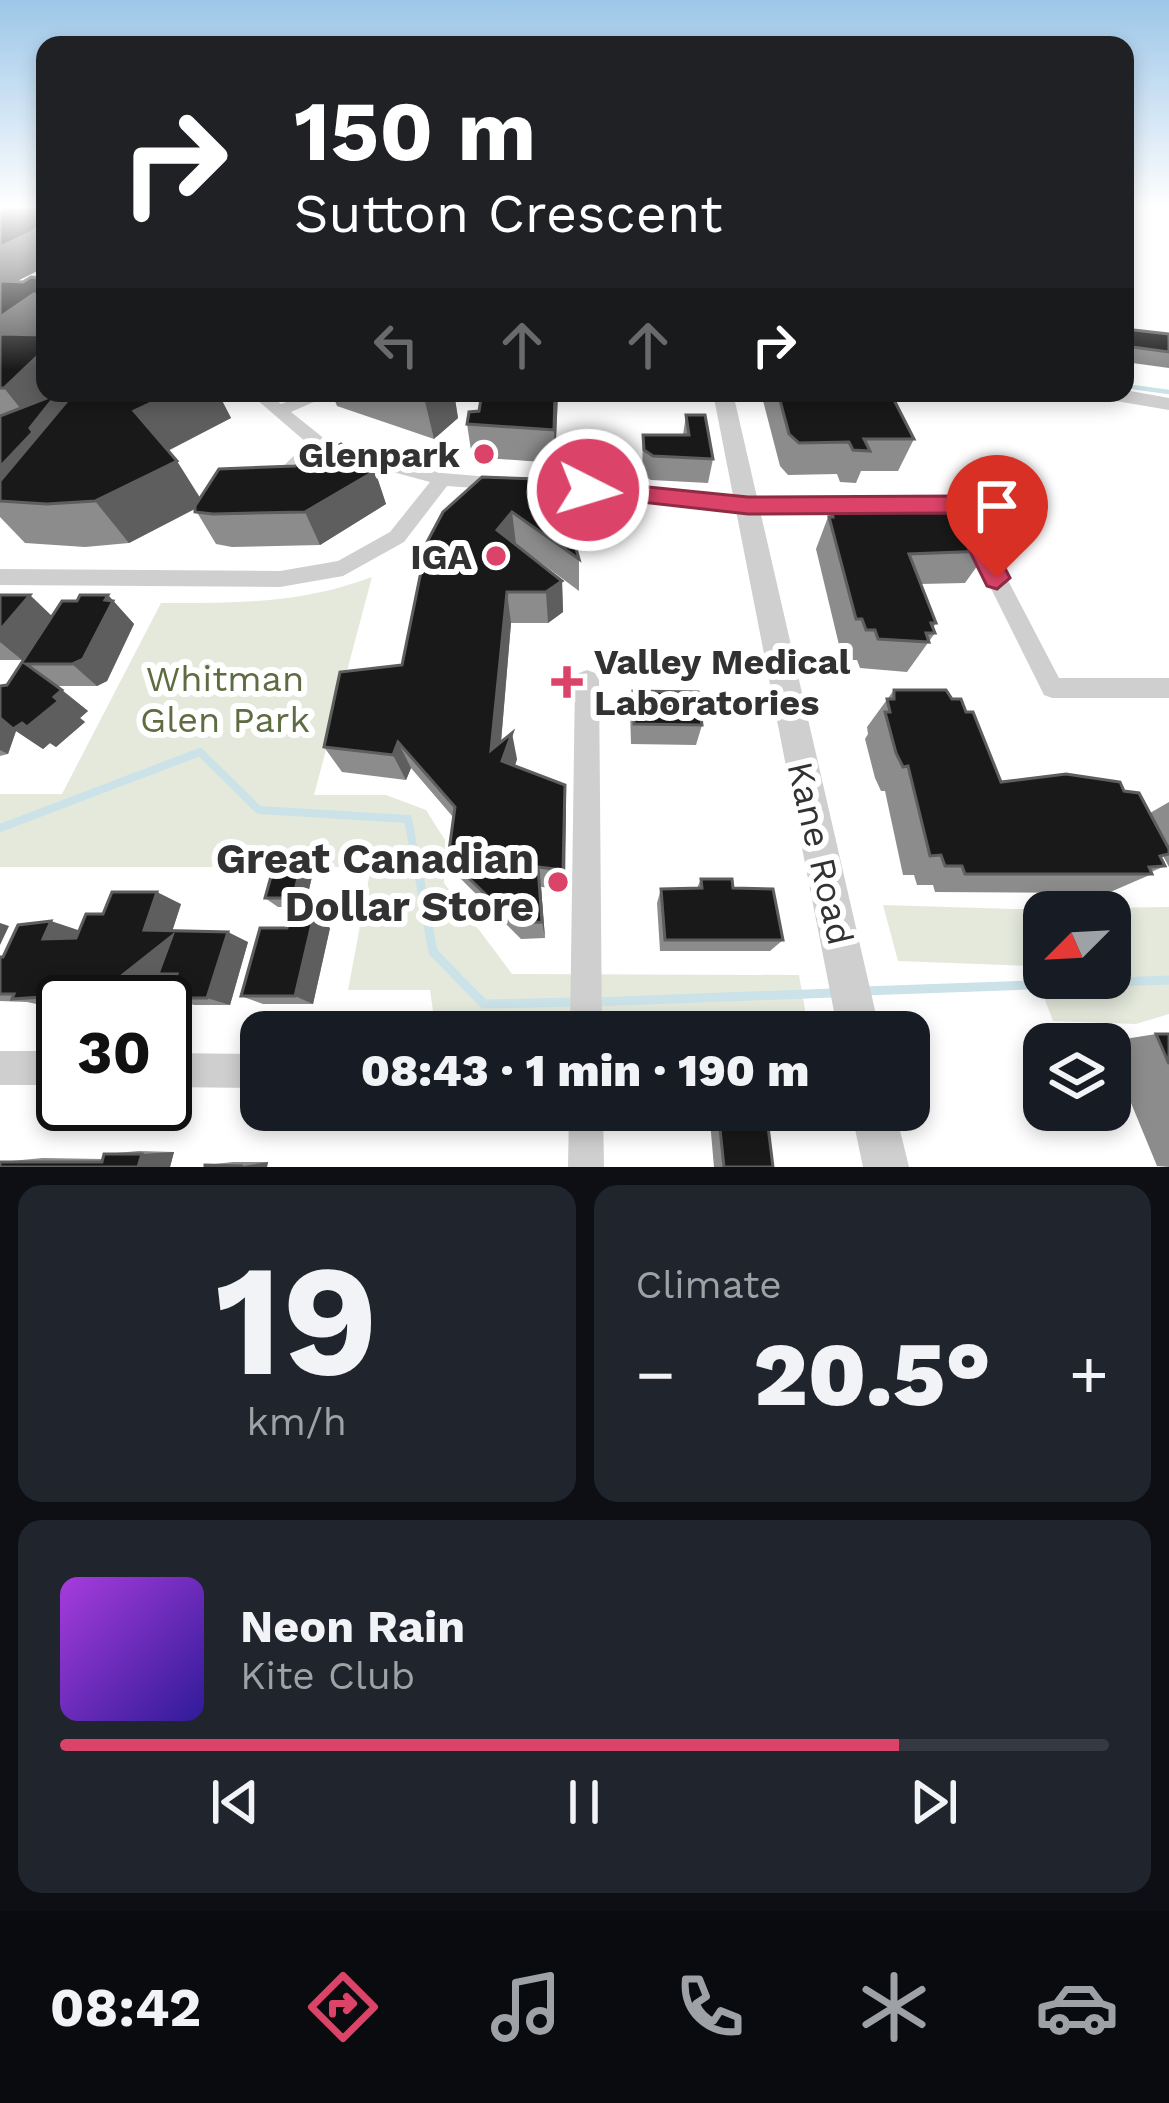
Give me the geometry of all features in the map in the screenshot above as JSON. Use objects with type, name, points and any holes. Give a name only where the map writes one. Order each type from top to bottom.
[{"type":"street","points":[[1134,398],[1169,404]]},
{"type":"street","points":[[268,402],[318,442],[442,479],[748,505],[889,505]]},
{"type":"street","points":[[279,411],[302,402]]},
{"type":"street","name":"Kane Road","points":[[725,402],[855,1011]]},
{"type":"street","points":[[262,486],[276,484],[318,442]]},
{"type":"street","points":[[0,577],[280,579],[343,568],[398,537],[442,479]]},
{"type":"street","points":[[913,505],[959,505],[1052,688],[1169,688]]},
{"type":"street","points":[[83,600],[98,578]]},
{"type":"street","points":[[586,1011],[587,680]]},
{"type":"street","points":[[0,1068],[36,1068]]},
{"type":"street","points":[[192,1070],[240,1071]]},
{"type":"street","points":[[586,1131],[586,1167]]},
{"type":"street","points":[[878,1131],[886,1167]]},
{"type":"green space","name":"Whitman Glen Park","points":[[372,577],[314,795],[386,795],[426,810],[445,840],[444,883],[512,974],[799,975],[805,1011],[433,1011],[430,990],[348,990],[371,867],[0,867],[0,794],[62,794],[161,603],[242,602],[346,586]]},
{"type":"green space","points":[[883,905],[1023,909],[1023,966],[898,961]]},
{"type":"green space","points":[[1131,907],[1169,907],[1169,1014],[1136,1024],[1053,1021],[1045,999],[1131,999]]},
{"type":"building","points":[[36,278],[36,295],[0,317],[0,281]]},
{"type":"building","points":[[1134,330],[1169,334],[1169,352],[1134,347]]},
{"type":"building","points":[[0,334],[36,335],[36,358],[0,388]]},
{"type":"building","points":[[36,402],[51,402],[30,428],[33,432],[0,467],[0,416]]},
{"type":"building","points":[[66,402],[153,402],[134,411],[177,461],[95,501],[0,501],[0,481]]},
{"type":"building","points":[[480,402],[555,402],[554,430],[467,424],[469,412],[479,411]]},
{"type":"building","points":[[780,402],[895,402],[914,439],[864,439],[870,451],[853,450],[849,442],[799,443],[789,434]]},
{"type":"building","points":[[686,415],[705,415],[713,459],[653,456],[644,450],[643,435],[689,435]]},
{"type":"building","points":[[341,444],[375,471],[305,512],[195,512],[219,469],[295,466]]},
{"type":"building","points":[[482,477],[567,480],[566,512],[579,559],[512,512],[497,530],[562,581],[546,592],[507,592],[491,750],[512,733],[502,761],[565,785],[563,870],[538,867],[542,922],[515,923],[448,858],[455,807],[398,742],[393,755],[324,747],[340,672],[402,665],[427,542],[443,512]]},
{"type":"building","points":[[837,503],[952,504],[977,513],[993,544],[984,544],[987,551],[909,554],[936,623],[931,623],[935,633],[926,633],[929,642],[878,639],[875,630],[866,630],[862,619],[856,619],[829,517],[833,517],[831,509],[839,509]]},
{"type":"building","points":[[0,595],[30,595],[0,630]]},
{"type":"building","points":[[80,595],[108,595],[105,600],[113,601],[83,659],[72,664],[26,664],[62,690],[54,697],[59,701],[27,727],[22,723],[13,729],[0,718],[0,686],[7,685],[62,601],[77,601]]},
{"type":"building","points":[[894,690],[946,690],[952,699],[961,699],[966,712],[973,712],[1001,782],[1066,774],[1120,782],[1124,791],[1139,793],[1169,849],[1169,854],[1160,856],[1165,866],[1149,867],[1152,874],[965,874],[962,866],[945,866],[941,855],[930,856],[908,766],[903,767],[896,753],[885,712],[890,712],[887,699],[894,699]]},
{"type":"building","points":[[633,691],[698,692],[702,725],[634,724]]},
{"type":"building","points":[[275,862],[302,862],[293,898],[265,898]]},
{"type":"building","points":[[701,879],[732,879],[733,888],[773,889],[783,940],[665,940],[661,889],[702,888]]},
{"type":"building","points":[[112,892],[157,892],[144,930],[228,932],[207,998],[192,998],[192,975],[158,974],[172,936],[123,975],[36,975],[36,997],[12,999],[14,994],[0,994],[0,957],[18,925],[51,921],[43,939],[76,938],[86,914],[103,914]]},
{"type":"building","points":[[291,915],[314,915],[295,996],[241,996],[260,928],[287,928]]},
{"type":"building","points":[[1156,1034],[1169,1034],[1169,1064]]},
{"type":"building","points":[[720,1131],[769,1131],[773,1167],[724,1167]]},
{"type":"building","points":[[104,1154],[142,1154],[138,1167],[0,1167],[0,1162],[102,1162]]},
{"type":"waterway","points":[[1134,387],[1169,392]]},
{"type":"waterway","points":[[0,828],[200,752],[259,810],[408,819],[419,878]]},
{"type":"waterway","points":[[419,875],[433,952],[484,1004],[575,1002]]},
{"type":"waterway","points":[[864,991],[1169,980]]},
{"type":"waterway","points":[[594,1002],[833,993]]},
{"type":"place","name":"Glenpark","points":[[484,454]]},
{"type":"place","name":"IGA","points":[[496,556]]},
{"type":"place","name":"Valley Medical Laboratories","points":[[567,682]]},
{"type":"place","name":"Great Canadian Dollar Store","points":[[558,882]]},
{"type":"route","points":[[588,490],[748,505],[959,505],[997,578]]}]
